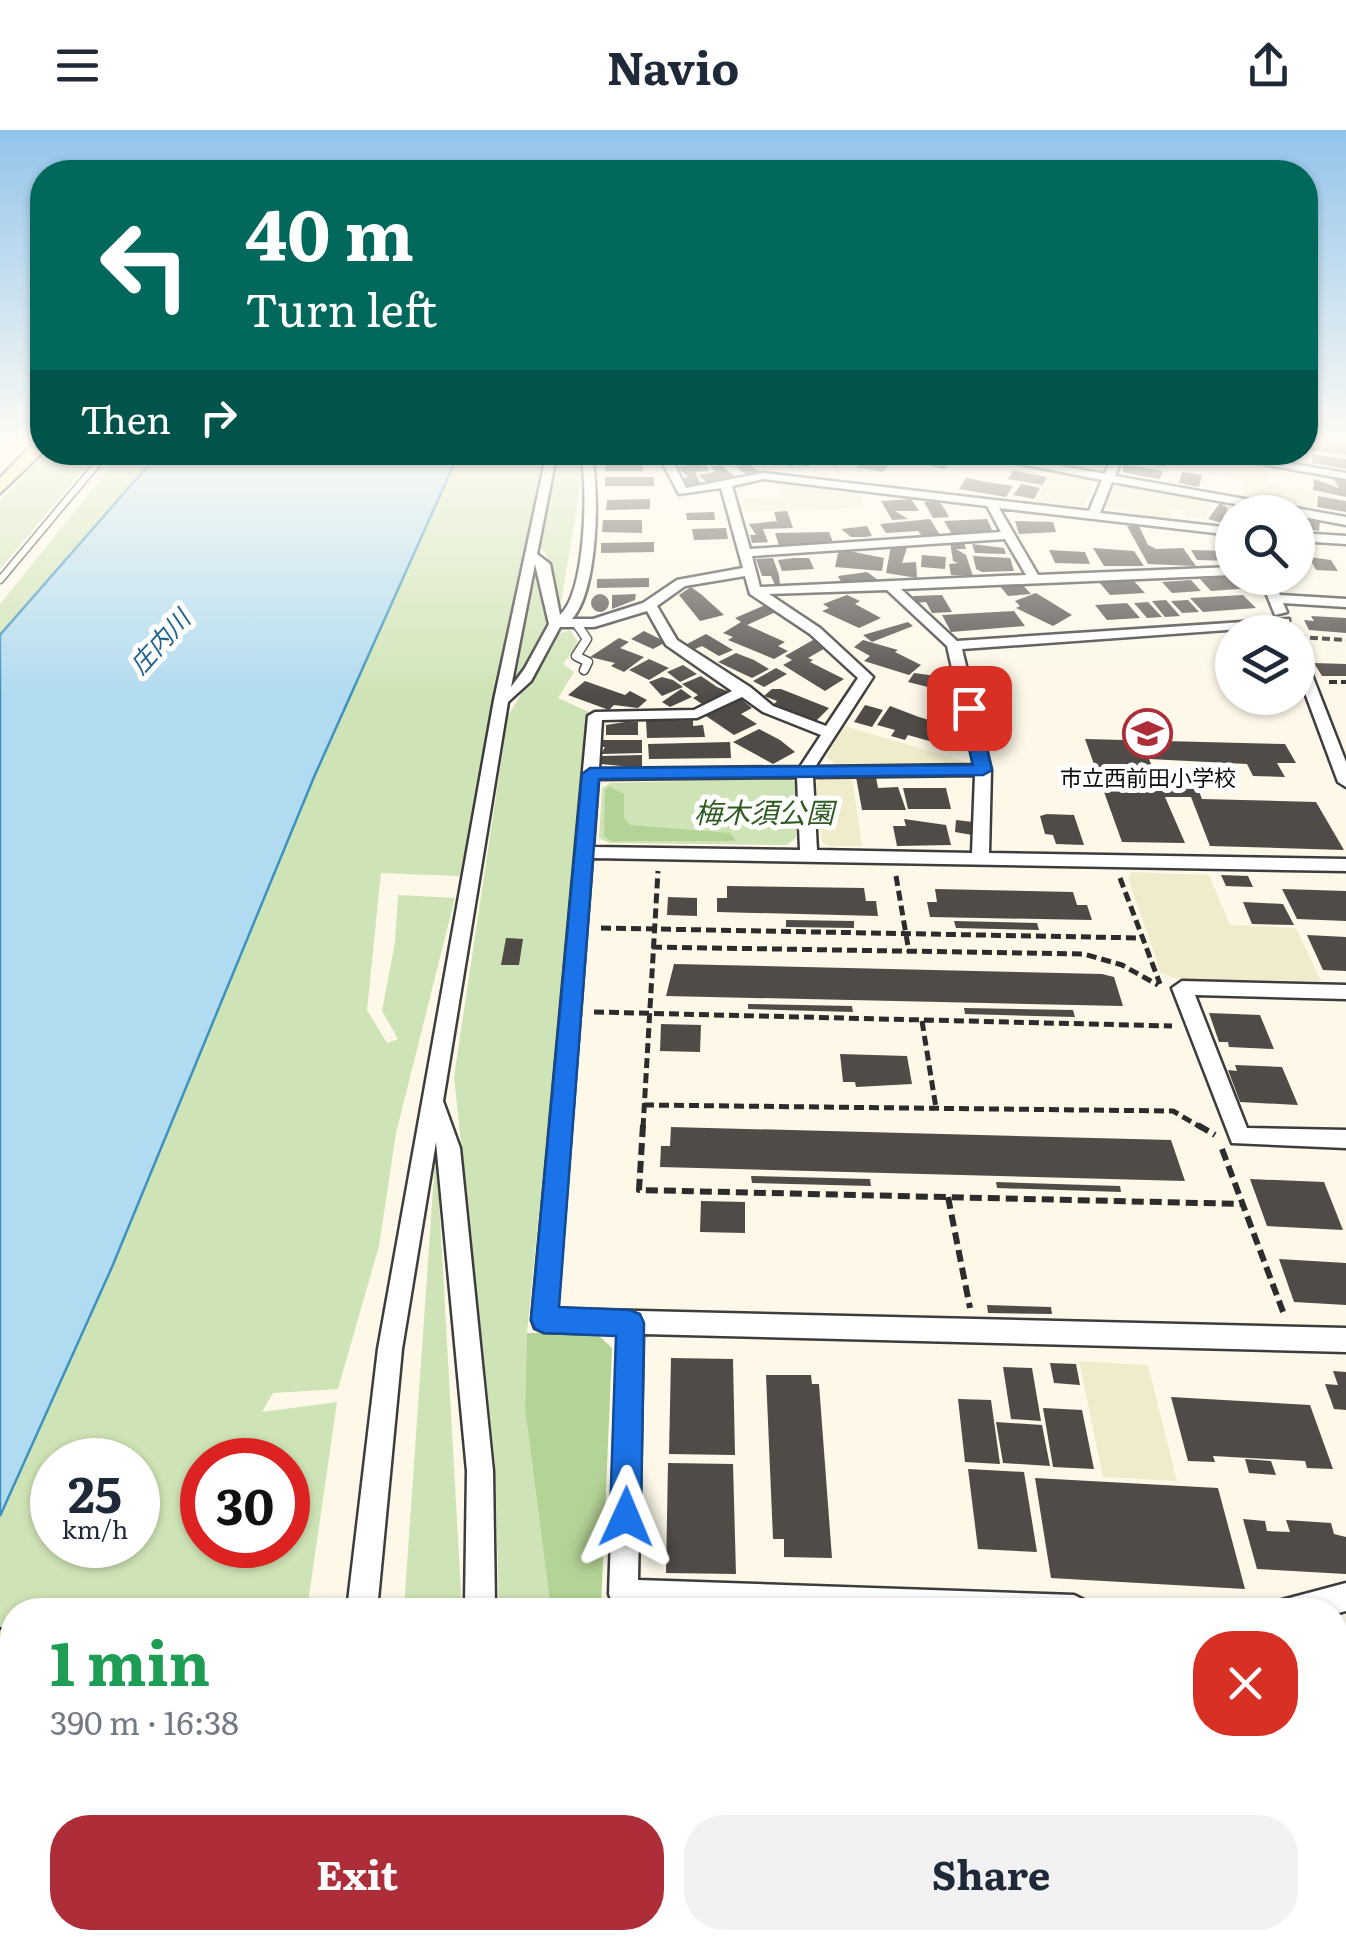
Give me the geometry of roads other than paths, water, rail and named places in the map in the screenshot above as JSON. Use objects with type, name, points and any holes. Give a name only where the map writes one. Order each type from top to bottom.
[{"type":"street","points":[[363,1598],[390,1349],[501,700],[537,526]]},
{"type":"street","points":[[501,700],[519,692],[555,623],[571,612],[581,585],[587,526]]},
{"type":"street","points":[[738,526],[754,591],[815,632],[866,677],[805,771],[809,856]]},
{"type":"street","points":[[1004,526],[1032,576]]},
{"type":"street","points":[[1178,526],[1215,530]]},
{"type":"street","points":[[746,553],[1010,536]]},
{"type":"street","points":[[1315,538],[1346,540]]},
{"type":"street","points":[[531,556],[544,564],[555,623]]},
{"type":"street","points":[[555,623],[594,622],[648,606],[681,583],[749,571]]},
{"type":"street","points":[[754,591],[892,588],[1032,576],[1215,571]]},
{"type":"street","points":[[892,588],[954,645],[983,770],[980,860]]},
{"type":"street","points":[[1273,595],[1281,615]]},
{"type":"street","points":[[1275,599],[1346,604]]},
{"type":"street","points":[[648,606],[656,610],[672,642],[768,708],[830,733]]},
{"type":"street","points":[[954,645],[1215,631]]},
{"type":"street","points":[[745,690],[697,714],[596,716],[544,1320],[1346,1340]]},
{"type":"street","points":[[1315,698],[1342,761],[1346,782]]},
{"type":"street","points":[[590,774],[983,770]]},
{"type":"street","points":[[584,852],[1346,865]]},
{"type":"street","points":[[1346,992],[1182,988],[1240,1137],[1346,1139]]},
{"type":"street","points":[[435,1102],[450,1148],[480,1471],[480,1598]]},
{"type":"street","points":[[630,1323],[623,1594],[736,1598]]},
{"type":"lane","points":[[0,580],[46,526]]},
{"type":"lane","points":[[576,623],[586,639],[576,656],[588,662],[584,670]]},
{"type":"water","name":"庄内川","points":[[95,526],[426,526],[314,777],[112,1267],[35,1438],[30,1438],[30,1449],[0,1516],[0,635]]},
{"type":"place","name":"市立西前田小学校","points":[[1148,734]]},
{"type":"park label","name":"梅木須公園","points":[[764,813]]}]
